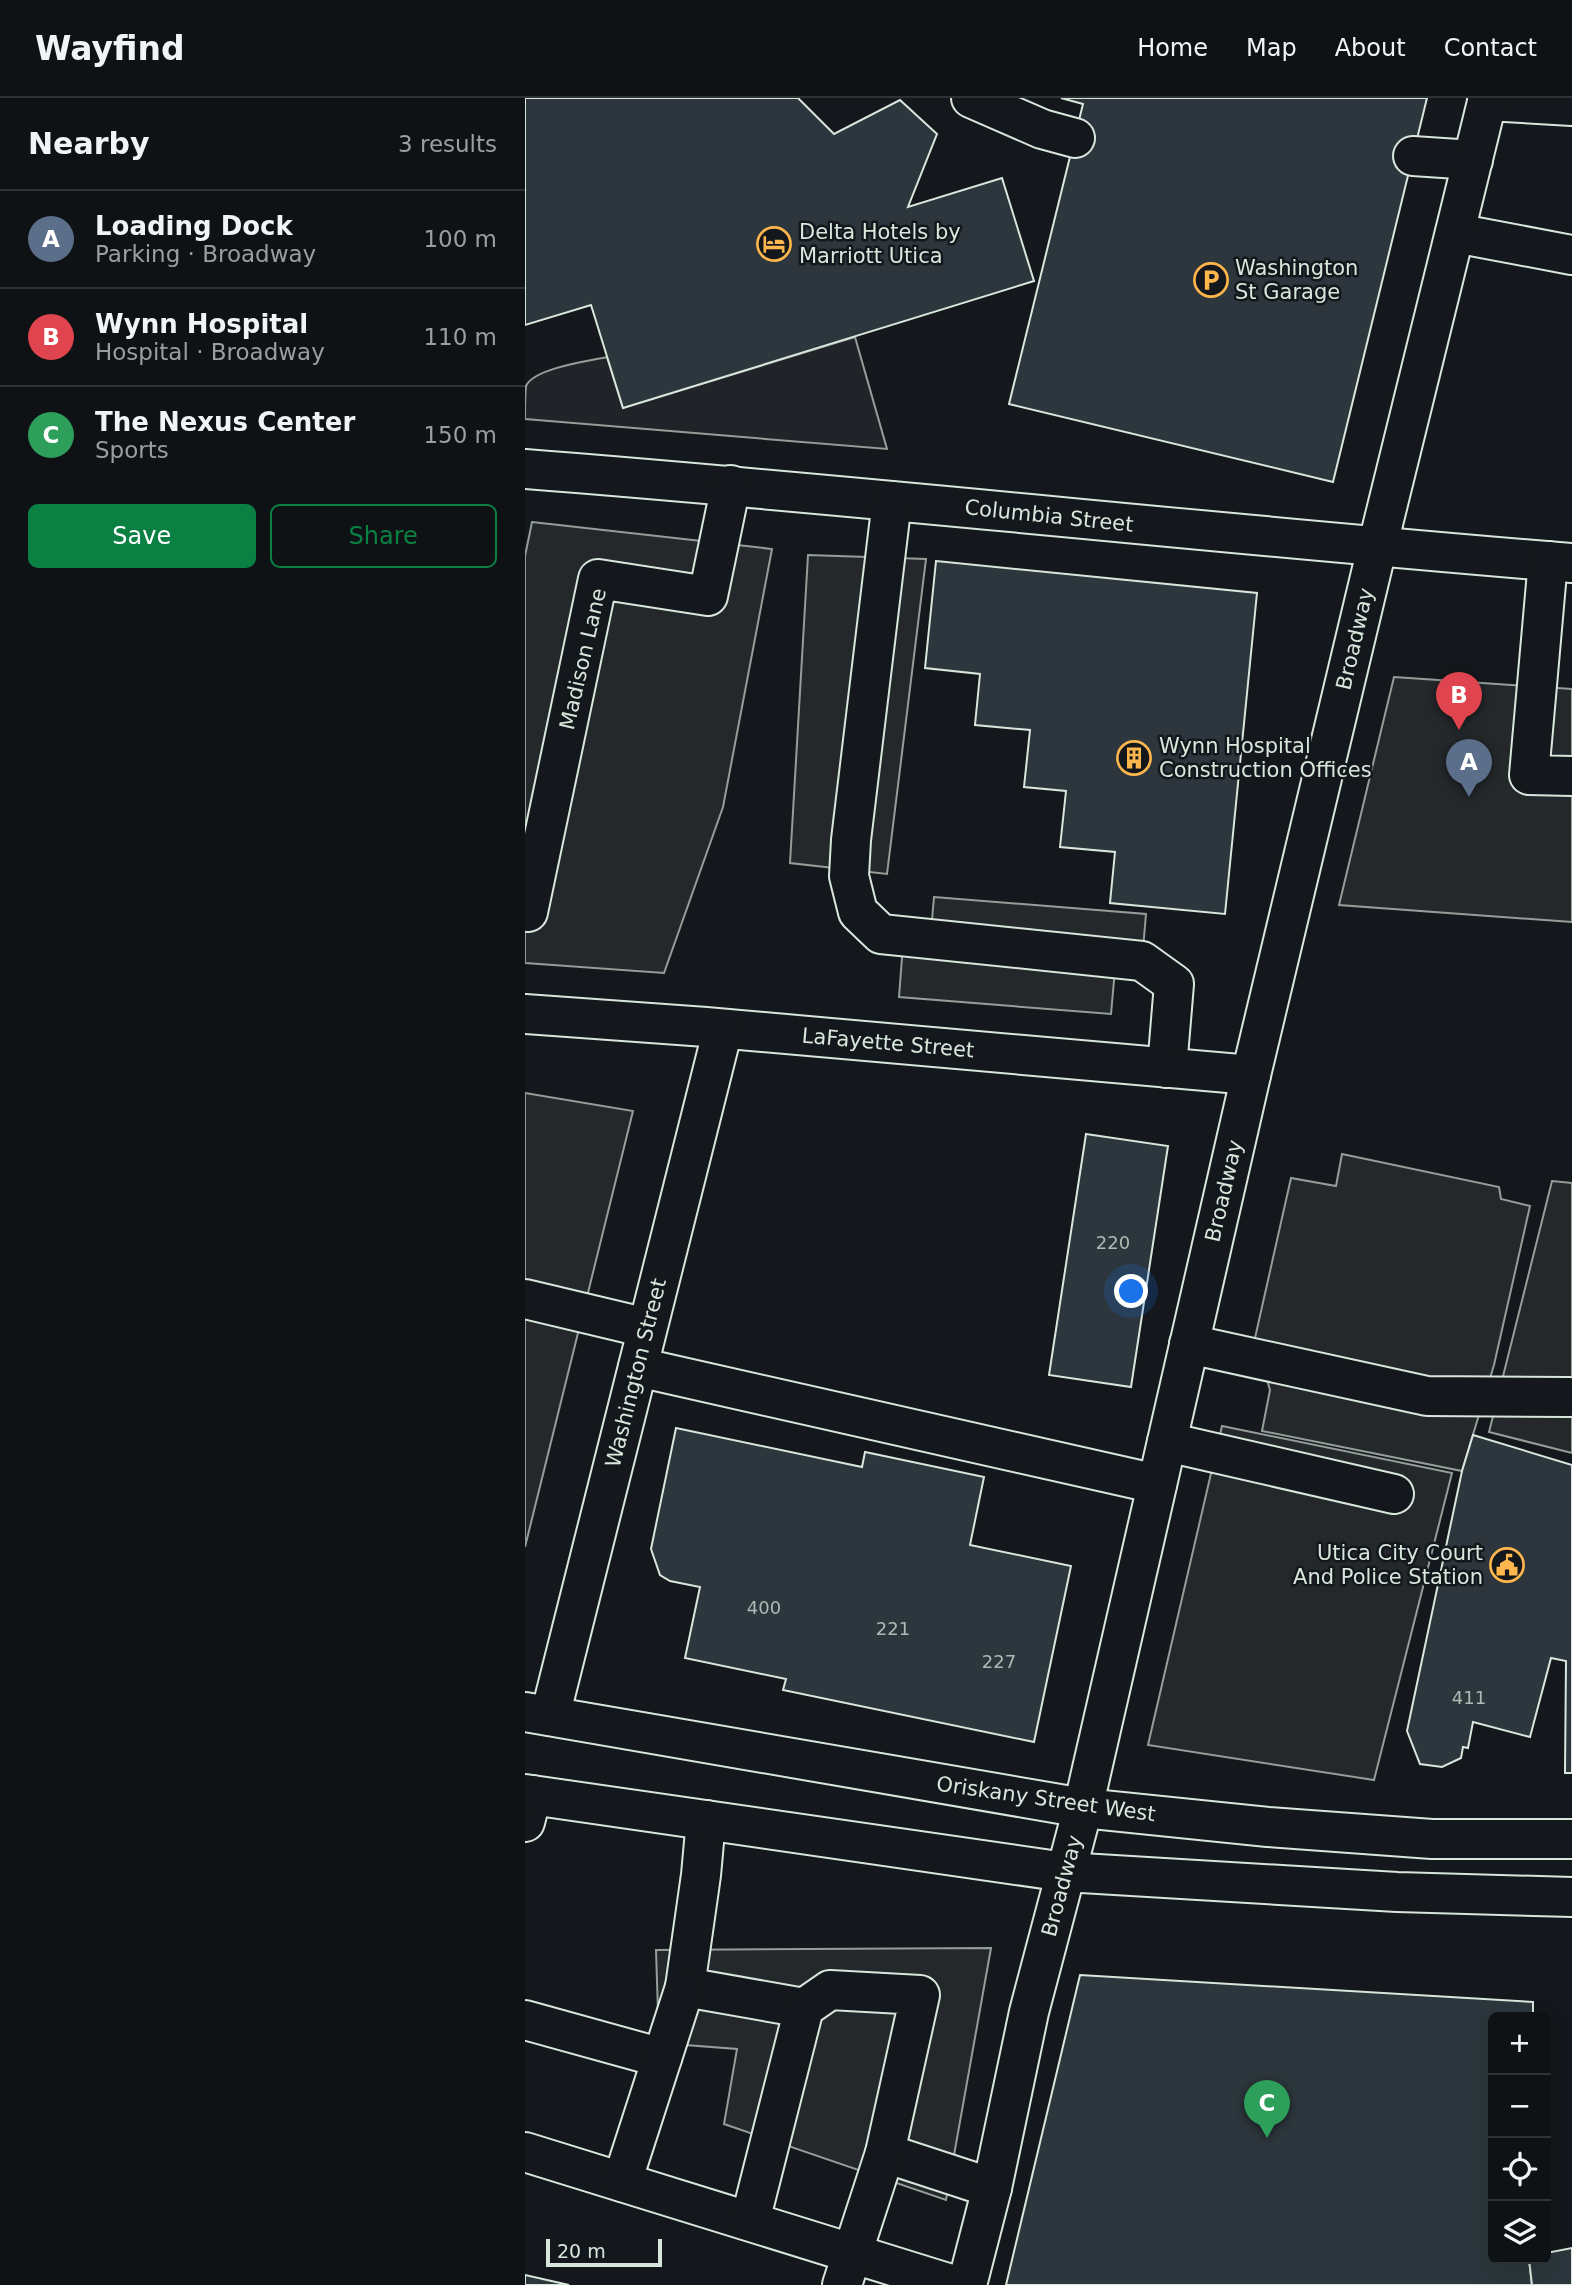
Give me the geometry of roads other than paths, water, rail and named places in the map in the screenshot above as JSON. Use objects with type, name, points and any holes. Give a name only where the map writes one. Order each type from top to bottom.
[{"type":"street","points":[[971,98],[1042,129],[1075,138]]},
{"type":"street","points":[[1488,99],[1572,106]]},
{"type":"street","name":"Broadway","points":[[967,2285],[992,2188],[1029,2012],[1083,1808],[1251,1075],[1488,99]]},
{"type":"street","points":[[1413,156],[1473,160]]},
{"type":"street","points":[[1455,233],[1572,255]]},
{"type":"street","name":"Columbia Street","points":[[525,469],[731,485],[1377,548],[1560,562]]},
{"type":"street","name":"Madison Lane","points":[[525,911],[528,912],[599,579],[708,596],[731,485]]},
{"type":"street","points":[[892,501],[851,840],[849,876],[858,912],[881,934],[1142,961],[1174,984],[1167,1068]]},
{"type":"street","points":[[1560,562],[1528,775],[1572,776]]},
{"type":"street","name":"LaFayette Street","points":[[525,1014],[1251,1075]]},
{"type":"street","name":"Washington Street","points":[[538,1714],[638,1367],[723,1029]]},
{"type":"street","points":[[525,1299],[647,1328]]},
{"type":"street","points":[[1189,1345],[1427,1396],[1571,1390]]},
{"type":"street","points":[[638,1367],[1157,1484]]},
{"type":"street","points":[[1167,1442],[1394,1494]]},
{"type":"street","name":"Oriskany Street West","points":[[538,1714],[1083,1808],[1268,1828],[1432,1839],[1572,1839]]},
{"type":"street","points":[[527,1804],[706,1820],[1065,1872],[1397,1892],[1572,1897]]},
{"type":"street","points":[[622,2182],[685,1987],[706,1820]]},
{"type":"street","points":[[685,1987],[804,2008]]},
{"type":"street","points":[[750,2221],[804,2008],[830,1990],[920,1996],[885,2153],[847,2269]]},
{"type":"street","points":[[525,2020],[661,2058]]},
{"type":"street","points":[[525,2152],[750,2221],[847,2269],[954,2285]]},
{"type":"street","points":[[885,2153],[992,2188]]},
{"type":"place","name":"Delta Hotels by Marriott Utica","points":[[774,244]]},
{"type":"place","name":"Washington St Garage","points":[[1211,280]]},
{"type":"place","name":"Wynn Hospital","points":[[1459,730]]},
{"type":"place","name":"Wynn Hospital Construction Offices","points":[[1134,758]]},
{"type":"place","name":"Loading Dock","points":[[1469,797]]},
{"type":"place","name":"Utica City Court And Police Station","points":[[1507,1565]]},
{"type":"place","name":"The Nexus Center","points":[[1267,2138]]}]
